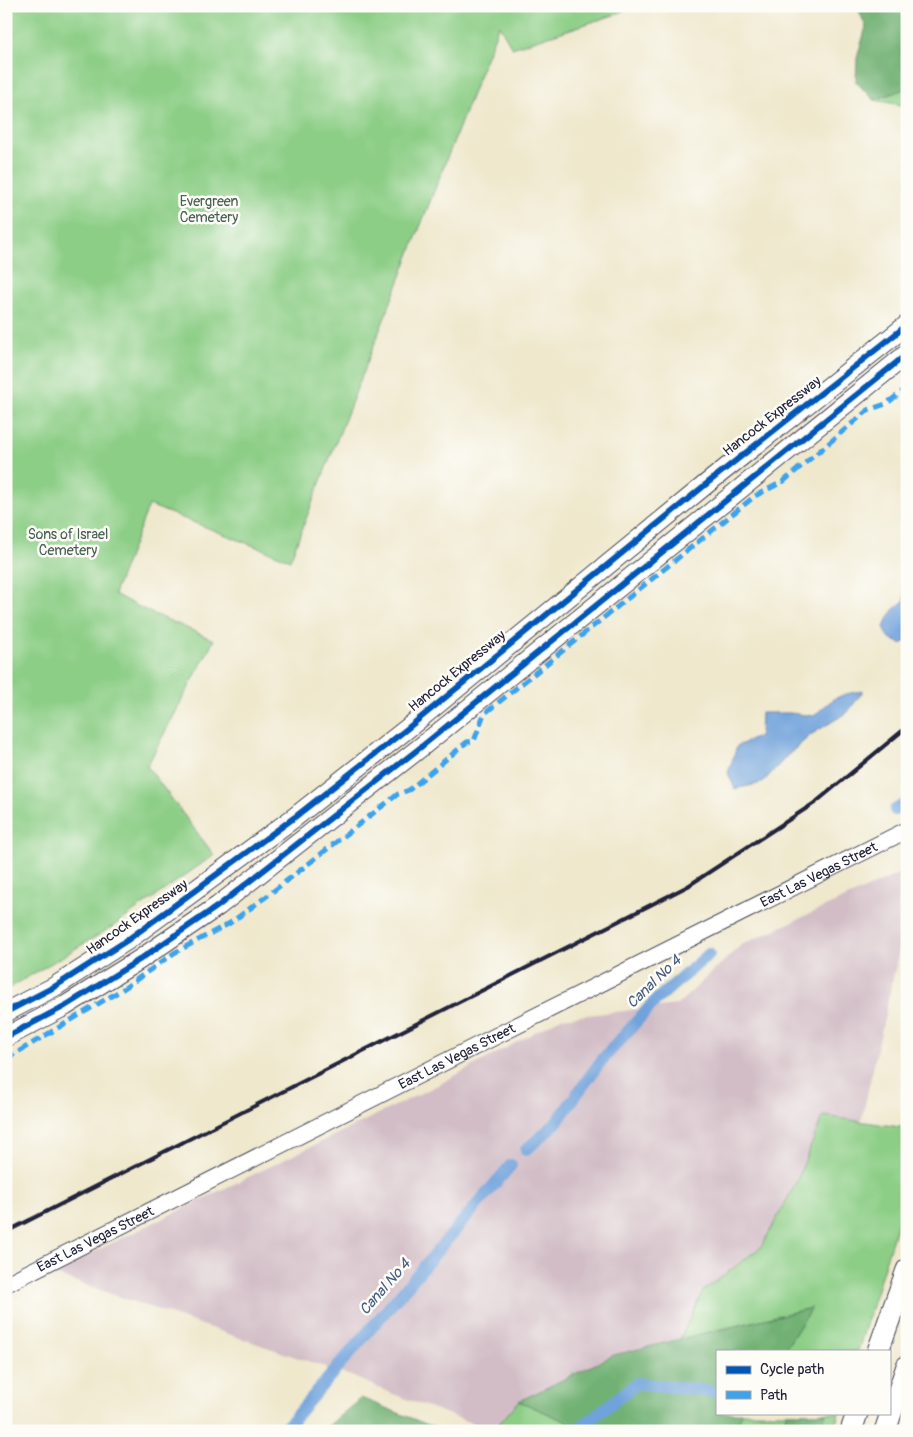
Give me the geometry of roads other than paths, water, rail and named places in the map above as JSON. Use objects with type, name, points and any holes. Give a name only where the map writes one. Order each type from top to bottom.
[{"type":"highway","points":[[878,1350],[907,1270]]},
{"type":"highway","points":[[888,1350],[907,1289]]},
{"type":"highway","points":[[885,1431],[907,1366]]},
{"type":"highway","points":[[851,1431],[857,1414]]},
{"type":"highway","points":[[865,1431],[870,1414]]},
{"type":"main road","name":"Hancock Expressway","points":[[6,1012],[54,987],[126,941],[295,817],[408,728],[710,481],[907,325]]},
{"type":"main road","points":[[6,1037],[65,1006],[139,960],[218,906],[421,747],[907,354]]},
{"type":"street","name":"East Las Vegas Street","points":[[6,1284],[907,830]]},
{"type":"water","points":[[907,579],[907,641],[901,644],[888,637],[884,627],[893,610],[905,600],[902,583]]},
{"type":"water","points":[[863,691],[848,712],[812,734],[788,755],[762,783],[735,789],[728,773],[737,746],[760,736],[761,713],[790,713],[814,716],[836,698]]},
{"type":"waterway","name":"Canal No 4","points":[[895,810],[907,803]]},
{"type":"waterway","name":"Canal No 4","points":[[526,1150],[556,1123],[601,1061],[656,1000],[709,954]]},
{"type":"waterway","name":"Canal No 4","points":[[283,1431],[511,1165]]},
{"type":"waterway","points":[[576,1431],[637,1383],[716,1392]]},
{"type":"railway","points":[[6,1232],[688,886],[816,802],[907,727]]},
{"type":"park label","name":"Evergreen Cemetery","points":[[209,210]]},
{"type":"park label","name":"Sons of Israel Cemetery","points":[[68,542]]}]
